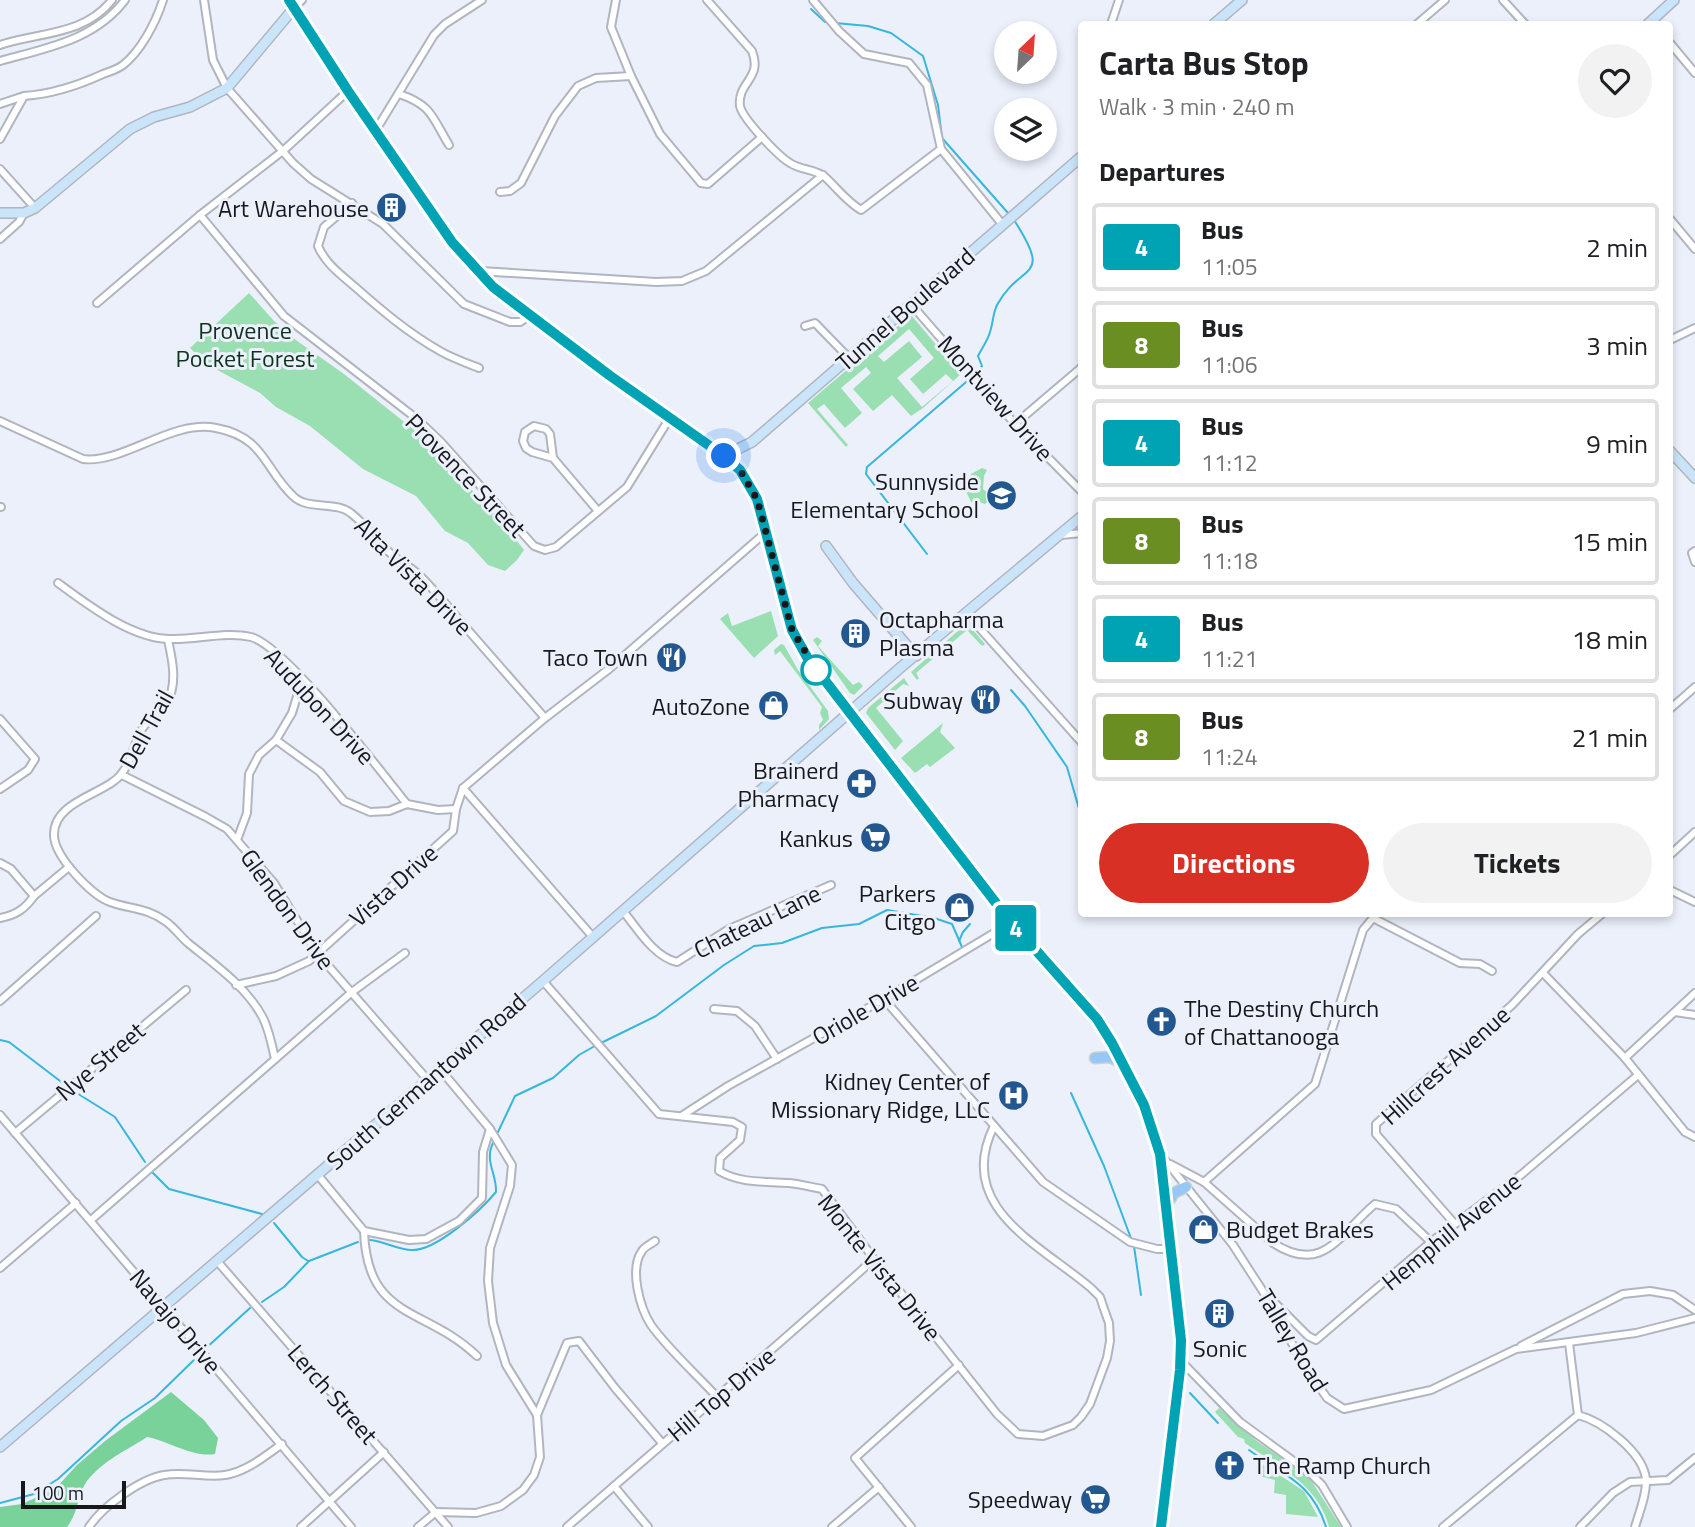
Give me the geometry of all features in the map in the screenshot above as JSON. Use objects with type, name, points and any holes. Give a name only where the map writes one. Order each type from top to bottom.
[{"type":"main road","points":[[1218,21],[1242,0]]},
{"type":"main road","points":[[1654,21],[1674,0]]},
{"type":"main road","points":[[0,213],[24,213],[35,208],[130,129],[154,117],[190,107],[227,88],[294,2],[348,91],[452,242],[493,287],[669,419],[724,456],[747,480],[757,499],[792,630],[807,657],[1009,920],[1088,1008],[1105,1031],[1144,1105],[1160,1154],[1180,1329],[1181,1361],[1161,1527]]},
{"type":"main road","name":"Tunnel Boulevard","points":[[724,456],[752,442],[1078,159]]},
{"type":"main road","points":[[1673,454],[1695,478]]},
{"type":"main road","name":"South Germantown Road","points":[[1,1445],[543,981],[708,834],[915,656],[1078,520]]},
{"type":"main road","points":[[826,546],[852,583],[915,656]]},
{"type":"main road","points":[[1095,1058],[1110,1057],[1124,1065]]},
{"type":"main road","points":[[1165,1207],[1174,1193],[1186,1187]]},
{"type":"street","points":[[0,45],[63,32],[84,23],[112,0]]},
{"type":"street","points":[[0,61],[88,33],[125,0]]},
{"type":"street","points":[[0,104],[24,96],[72,88],[122,66],[139,48],[159,13],[163,0]]},
{"type":"street","points":[[204,0],[213,60],[227,88],[285,150],[293,163],[311,179],[383,224],[464,303],[510,322],[529,316]]},
{"type":"street","points":[[376,130],[433,35],[444,24],[482,0]]},
{"type":"street","points":[[616,0],[611,27],[631,76],[660,134],[701,183],[708,184],[762,137]]},
{"type":"street","points":[[707,0],[752,51],[756,61],[756,70],[740,96],[740,110],[762,137],[790,164],[823,175],[848,202],[861,210],[941,149]]},
{"type":"street","points":[[813,0],[839,31],[864,54],[909,63],[927,85],[941,149],[1002,223]]},
{"type":"street","points":[[1112,21],[1119,0]]},
{"type":"street","points":[[1420,21],[1445,0]]},
{"type":"street","points":[[1503,0],[1521,21]]},
{"type":"street","points":[[1673,46],[1695,72]]},
{"type":"street","points":[[500,192],[510,191],[521,183],[555,116],[579,86],[596,78],[631,76]]},
{"type":"street","points":[[97,303],[200,215],[285,150],[348,91]]},
{"type":"street","points":[[399,94],[421,103],[449,145]]},
{"type":"street","points":[[0,139],[24,96]]},
{"type":"street","points":[[0,169],[35,208]]},
{"type":"street","points":[[478,271],[656,282],[682,281],[706,271],[823,175]]},
{"type":"street","points":[[352,203],[324,227],[318,246],[321,255],[381,310],[420,339],[441,352],[479,368]]},
{"type":"street","points":[[0,239],[19,222],[24,213]]},
{"type":"street","name":"Provence Street","points":[[200,215],[284,316],[416,419],[441,442],[534,547],[545,551],[556,547],[598,511]]},
{"type":"street","points":[[1673,223],[1695,249]]},
{"type":"street","name":"Montview Drive","points":[[911,304],[1016,424],[1078,488]]},
{"type":"street","points":[[805,326],[814,323],[849,358]]},
{"type":"street","points":[[1673,339],[1695,328]]},
{"type":"street","points":[[1016,424],[1078,370]]},
{"type":"street","points":[[553,458],[526,448],[523,441],[525,432],[534,426],[546,429],[550,434],[553,458],[598,511],[627,487],[669,419]]},
{"type":"street","name":"Alta Vista Drive","points":[[0,421],[83,459],[93,460],[106,458],[167,434],[200,428],[213,427],[242,438],[262,453],[300,502],[344,508],[353,514],[391,555],[420,575],[545,718]]},
{"type":"street","points":[[592,936],[463,788],[545,718],[609,669],[765,533]]},
{"type":"street","points":[[1061,535],[1078,533]]},
{"type":"street","points":[[1695,551],[1692,553],[1695,562]]},
{"type":"street","name":"Audubon Drive","points":[[58,583],[112,620],[150,635],[168,640],[240,636],[253,638],[276,653],[326,705],[407,804]]},
{"type":"street","points":[[967,614],[1078,739]]},
{"type":"street","name":"Dell Trail","points":[[168,640],[172,656],[172,690],[167,702],[143,727],[122,775],[65,809],[54,835],[59,852],[69,867],[91,890],[108,902],[145,910],[166,921],[236,985]]},
{"type":"street","points":[[237,840],[247,813],[249,774],[259,755],[276,740],[292,713],[302,680]]},
{"type":"street","points":[[1673,706],[1695,687]]},
{"type":"street","points":[[0,719],[35,759],[28,769],[0,789]]},
{"type":"street","points":[[276,740],[320,772],[344,802],[370,812],[389,811],[407,804],[438,810],[456,809]]},
{"type":"street","name":"Glendon Drive","points":[[122,775],[227,829],[274,883],[317,953],[427,1079]]},
{"type":"street","name":"Vista Drive","points":[[236,985],[276,976],[310,961],[453,831],[463,788]]},
{"type":"street","points":[[1673,852],[1695,832]]},
{"type":"street","points":[[0,863],[11,869],[34,896]]},
{"type":"street","points":[[0,918],[13,916],[28,905],[34,896],[69,867]]},
{"type":"street","name":"Chateau Lane","points":[[622,911],[667,960],[677,962],[729,929],[831,885]]},
{"type":"street","points":[[1673,891],[1695,902]]},
{"type":"street","points":[[0,1001],[96,916]]},
{"type":"street","name":"Hillcrest Avenue","points":[[1454,1223],[1376,1134],[1376,1124],[1512,1006],[1578,934],[1598,917]]},
{"type":"street","points":[[1204,1182],[1315,1084],[1363,930],[1373,918],[1460,963],[1480,964],[1492,971]]},
{"type":"street","name":"Oriole Drive","points":[[682,1116],[728,1086],[884,999],[999,930],[1009,920]]},
{"type":"street","points":[[91,1220],[352,992],[405,953]]},
{"type":"street","points":[[1543,973],[1625,1058],[1685,1132],[1695,1137]]},
{"type":"street","name":"Monte Vista Drive","points":[[543,981],[660,1114],[733,1122],[742,1127],[740,1140],[720,1158],[719,1171],[747,1182],[789,1183],[822,1189],[997,1414],[1018,1434],[1043,1436],[1064,1428],[1081,1417],[1090,1404],[1107,1358],[1109,1324],[1100,1297],[1020,1234],[1000,1213],[982,1174],[985,1144],[994,1126]]},
{"type":"street","points":[[236,985],[263,1018],[275,1059]]},
{"type":"street","name":"Nye Street","points":[[15,1133],[186,989]]},
{"type":"street","points":[[1625,1058],[1695,993]]},
{"type":"street","points":[[884,999],[1043,1182],[1133,1244],[1170,1249]]},
{"type":"street","points":[[714,1009],[737,1010],[755,1026],[777,1059]]},
{"type":"street","points":[[1675,1012],[1695,1015]]},
{"type":"street","points":[[440,1069],[490,1129],[512,1165],[513,1175],[490,1248],[488,1281],[493,1323],[506,1365],[537,1415]]},
{"type":"street","name":"Hemphill Avenue","points":[[1264,1293],[1308,1336],[1316,1340],[1454,1223],[1522,1174],[1638,1075]]},
{"type":"street","name":"Navajo Drive","points":[[0,1115],[351,1527]]},
{"type":"street","points":[[364,1231],[409,1240],[426,1239],[459,1221],[482,1198],[483,1152],[490,1129]]},
{"type":"street","name":"Talley Road","points":[[1160,1154],[1233,1245],[1264,1293],[1303,1363],[1327,1398],[1344,1409],[1432,1390],[1623,1294],[1650,1291],[1673,1295],[1695,1310]]},
{"type":"street","points":[[1169,1163],[1204,1182],[1273,1243],[1286,1251],[1315,1256],[1332,1246],[1375,1204],[1396,1209],[1431,1242]]},
{"type":"street","points":[[317,1174],[364,1231],[367,1266],[387,1298],[454,1337],[477,1356]]},
{"type":"street","points":[[0,1268],[76,1203]]},
{"type":"street","points":[[655,1241],[642,1251],[637,1268],[641,1303],[651,1324],[718,1398]]},
{"type":"street","name":"Hill Top Drive","points":[[567,1527],[662,1443],[718,1398],[874,1259]]},
{"type":"street","name":"Lerch Street","points":[[217,1261],[449,1527]]},
{"type":"street","name":"Talley Road","points":[[1516,1349],[1636,1333],[1695,1318]]},
{"type":"street","points":[[418,1527],[436,1512],[476,1513],[501,1506],[523,1490],[534,1475],[540,1457],[537,1415],[567,1343],[579,1340],[662,1443]]},
{"type":"street","points":[[1569,1343],[1578,1415]]},
{"type":"street","points":[[1181,1361],[1240,1422],[1316,1479],[1347,1527]]},
{"type":"street","points":[[911,1527],[855,1458],[959,1365]]},
{"type":"street","points":[[1578,1415],[1592,1419],[1622,1440],[1644,1470],[1646,1482],[1635,1527]]},
{"type":"street","points":[[1443,1527],[1578,1415]]},
{"type":"street","points":[[89,1527],[115,1501],[140,1485],[163,1475],[226,1475],[257,1463],[282,1444]]},
{"type":"street","points":[[301,1527],[384,1452]]},
{"type":"street","points":[[1580,1527],[1612,1493],[1630,1482],[1668,1480],[1695,1458]]},
{"type":"street","points":[[614,1486],[648,1527]]},
{"type":"street","points":[[832,1527],[879,1487]]},
{"type":"green space","name":"Provence Pocket Forest","points":[[249,293],[293,338],[344,374],[413,429],[497,516],[524,550],[517,560],[505,571],[488,565],[468,543],[445,531],[416,496],[363,469],[310,426],[276,407],[260,393],[206,364],[190,348]]},
{"type":"green space","points":[[911,315],[961,374],[923,408],[911,416],[892,395],[873,411],[853,389],[871,373],[866,367],[841,388],[862,413],[845,428],[824,404],[817,409],[848,445],[846,447],[808,403]],"holes":[[[909,329],[934,358],[910,379],[923,394],[946,374],[953,381],[922,407],[897,378],[922,357],[909,341],[884,362],[878,356]]]},
{"type":"green space","points":[[982,468],[987,470],[983,489],[992,497],[985,504],[971,502],[964,487],[971,474]]},
{"type":"green space","points":[[771,611],[778,636],[754,658],[720,619],[728,613],[732,626]]},
{"type":"green space","points":[[967,623],[985,644],[980,644],[967,630],[916,673],[919,678],[917,680],[911,672]]},
{"type":"green space","points":[[817,637],[822,641],[818,646],[853,685],[859,682],[863,686],[854,695],[813,640]]},
{"type":"green space","points":[[781,644],[828,711],[829,719],[819,730],[823,720],[820,713],[822,707],[780,651],[775,655],[774,650]]},
{"type":"green space","points":[[904,678],[909,686],[903,684],[876,708],[903,741],[895,750],[866,713],[868,708]]},
{"type":"green space","points":[[943,723],[940,732],[955,748],[930,767],[927,764],[915,773],[901,758]]},
{"type":"green space","points":[[171,1392],[204,1420],[218,1438],[215,1454],[198,1454],[147,1437],[94,1473],[82,1490],[67,1527],[0,1527],[0,1507],[22,1504],[55,1489],[105,1441]]},
{"type":"green space","points":[[1219,1408],[1258,1442],[1309,1477],[1341,1527],[1329,1527],[1324,1512],[1306,1488],[1238,1437],[1215,1412]]},
{"type":"green space","points":[[1258,1461],[1304,1491],[1318,1517],[1286,1514],[1286,1495],[1274,1493],[1275,1480],[1256,1475]]},
{"type":"waterway","points":[[811,9],[825,22],[830,22]]},
{"type":"waterway","points":[[835,23],[868,26],[891,33],[923,56],[938,105],[942,138],[1008,213]]},
{"type":"waterway","points":[[976,373],[982,366],[978,356],[989,335],[997,305],[1006,291],[1033,263],[1032,253],[1014,220]]},
{"type":"waterway","points":[[927,554],[866,474],[867,467],[972,377]]},
{"type":"waterway","points":[[1011,690],[1067,767],[1078,805]]},
{"type":"waterway","points":[[603,1042],[656,1016],[754,946],[782,943],[822,928],[859,924],[887,910],[952,924],[962,947]]},
{"type":"waterway","points":[[959,941],[970,924]]},
{"type":"waterway","points":[[0,1040],[9,1042],[64,1084]]},
{"type":"waterway","points":[[498,1132],[515,1096],[553,1078],[579,1055],[593,1047]]},
{"type":"waterway","points":[[72,1090],[115,1117],[145,1162]]},
{"type":"waterway","points":[[1071,1093],[1104,1166],[1132,1241]]},
{"type":"waterway","points":[[370,1240],[402,1249],[422,1249],[457,1228],[496,1192],[490,1162],[493,1143]]},
{"type":"waterway","points":[[152,1172],[169,1189],[262,1214]]},
{"type":"waterway","points":[[274,1223],[308,1261]]},
{"type":"waterway","points":[[262,1302],[284,1287],[309,1261],[358,1242]]},
{"type":"waterway","points":[[1134,1246],[1141,1295]]},
{"type":"waterway","points":[[205,1349],[250,1308]]},
{"type":"waterway","points":[[0,1503],[34,1494],[58,1479],[121,1421],[155,1398],[197,1357]]},
{"type":"waterway","points":[[1190,1393],[1218,1423]]},
{"type":"waterway","points":[[1249,1450],[1304,1489],[1320,1512],[1326,1527]]},
{"type":"bus line","name":"4","points":[[289,0],[452,242],[493,287],[740,470],[757,499],[792,630],[807,657],[1009,920],[1088,1008],[1112,1043],[1135,1084],[1160,1154],[1180,1329],[1180,1370],[1161,1527]]},
{"type":"place","name":"Art Warehouse","points":[[392,208]]},
{"type":"place","name":"Sunnyside Elementary School","points":[[1002,495]]},
{"type":"place","name":"Octapharma Plasma","points":[[856,633]]},
{"type":"place","name":"Taco Town","points":[[671,657]]},
{"type":"place","name":"Subway","points":[[986,700]]},
{"type":"place","name":"AutoZone","points":[[773,706]]},
{"type":"place","name":"Brainerd Pharmacy","points":[[862,784]]},
{"type":"place","name":"Kankus","points":[[876,838]]},
{"type":"place","name":"Parkers Citgo","points":[[959,907]]},
{"type":"place","name":"The Destiny Church of Chattanooga","points":[[1161,1022]]},
{"type":"place","name":"Kidney Center of Missionary Ridge, LLC","points":[[1013,1095]]},
{"type":"place","name":"Budget Brakes","points":[[1203,1229]]},
{"type":"place","name":"Sonic","points":[[1220,1314]]},
{"type":"place","name":"The Ramp Church","points":[[1230,1465]]},
{"type":"place","name":"Speedway","points":[[1095,1499]]},
{"type":"route","points":[[724,456],[740,470],[757,499],[792,630],[819,674],[816,670]]}]
